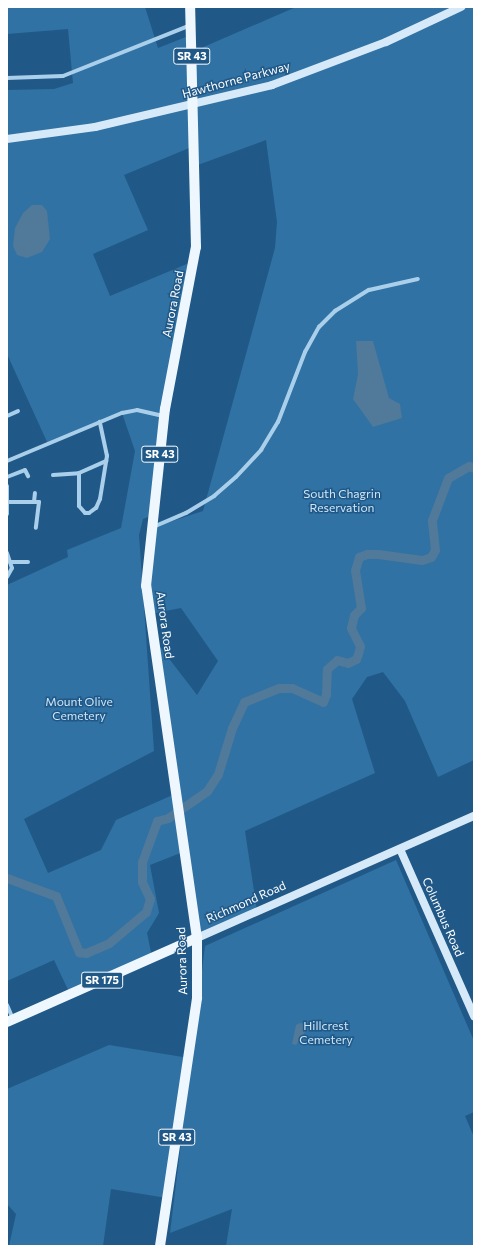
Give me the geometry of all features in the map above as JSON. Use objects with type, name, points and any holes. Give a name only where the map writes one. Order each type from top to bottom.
[{"type":"main road","name":"Aurora Road","points":[[160,1246],[194,1031],[197,998],[197,938],[176,803],[146,586],[164,416],[196,247],[190,7]]},
{"type":"main road","name":"Richmond Road","points":[[10,1021],[197,938]]},
{"type":"street","name":"Hawthorne Parkway","points":[[7,139],[95,127],[193,105],[272,85],[330,65],[386,42],[461,7]]},
{"type":"street","points":[[7,78],[63,76],[191,25]]},
{"type":"street","points":[[151,528],[186,513],[214,496],[236,477],[261,450],[278,422],[305,352],[319,327],[335,311],[369,290],[418,279]]},
{"type":"street","points":[[7,462],[100,422],[137,410],[164,416]]},
{"type":"street","points":[[7,416],[18,411]]},
{"type":"street","points":[[79,473],[79,506],[85,513],[89,513],[96,508],[100,499],[106,462],[107,451],[100,422]]},
{"type":"street","points":[[53,475],[79,473],[106,462]]},
{"type":"street","points":[[7,477],[25,470],[28,476]]},
{"type":"street","points":[[7,486],[7,514]]},
{"type":"street","points":[[34,502],[35,493]]},
{"type":"street","points":[[8,502],[39,502],[36,528]]},
{"type":"street","points":[[7,553],[11,571],[7,577]]},
{"type":"street","points":[[10,562],[28,562]]},
{"type":"street","name":"Richmond Road","points":[[197,938],[474,816]]},
{"type":"street","name":"Columbus Road","points":[[400,849],[474,1016]]},
{"type":"street","points":[[7,1005],[10,1021]]},
{"type":"green space","name":"South Chagrin Reservation","points":[[7,7],[145,7],[158,48],[191,35],[192,52],[296,7],[474,7],[474,760],[438,777],[405,701],[383,672],[367,677],[352,699],[375,773],[245,831],[257,911],[197,938],[183,852],[150,865],[159,913],[147,933],[152,957],[70,994],[54,960],[7,981],[7,585],[68,557],[67,550],[121,528],[135,451],[122,413],[48,444],[7,354],[7,90],[54,89],[73,83],[68,29],[7,34]],"holes":[[[266,140],[277,222],[275,248],[203,511],[151,528],[150,614],[181,608],[218,661],[197,695],[154,639],[175,794],[116,820],[101,850],[48,873],[24,819],[154,751],[139,535],[143,519],[153,515],[194,261],[110,296],[93,254],[148,230],[124,175],[194,146],[195,166]]]},
{"type":"green space","name":"Hillcrest Cemetery","points":[[396,860],[474,1041],[474,1112],[465,1116],[474,1137],[474,1246],[226,1246],[232,1209],[170,1233],[205,946]]},
{"type":"green space","points":[[109,1045],[189,1058],[167,1198],[111,1189],[103,1246],[9,1246],[16,1214],[7,1204],[7,1089]]},
{"type":"shaded area","points":[[32,205],[42,205],[47,211],[50,239],[42,252],[27,258],[17,255],[13,246],[15,228],[23,213]]},
{"type":"shaded area","points":[[356,341],[373,341],[389,398],[400,404],[402,418],[373,427],[353,399],[358,374]]},
{"type":"shaded area","points":[[300,1023],[304,1024],[307,1029],[296,1045],[292,1044],[296,1025]]},
{"type":"waterway","points":[[7,878],[56,896],[79,952],[86,953],[109,943],[146,912],[150,899],[142,882],[142,862],[157,821],[168,818],[207,791],[218,774],[232,728],[244,702],[279,688],[292,688],[323,702],[326,694],[327,669],[337,660],[348,663],[356,659],[360,646],[351,628],[354,615],[361,608],[355,570],[359,557],[367,554],[422,560],[431,557],[435,550],[432,520],[448,478],[469,466],[474,468]]},
{"type":"park label","name":"Mount Olive Cemetery","points":[[79,709]]}]
